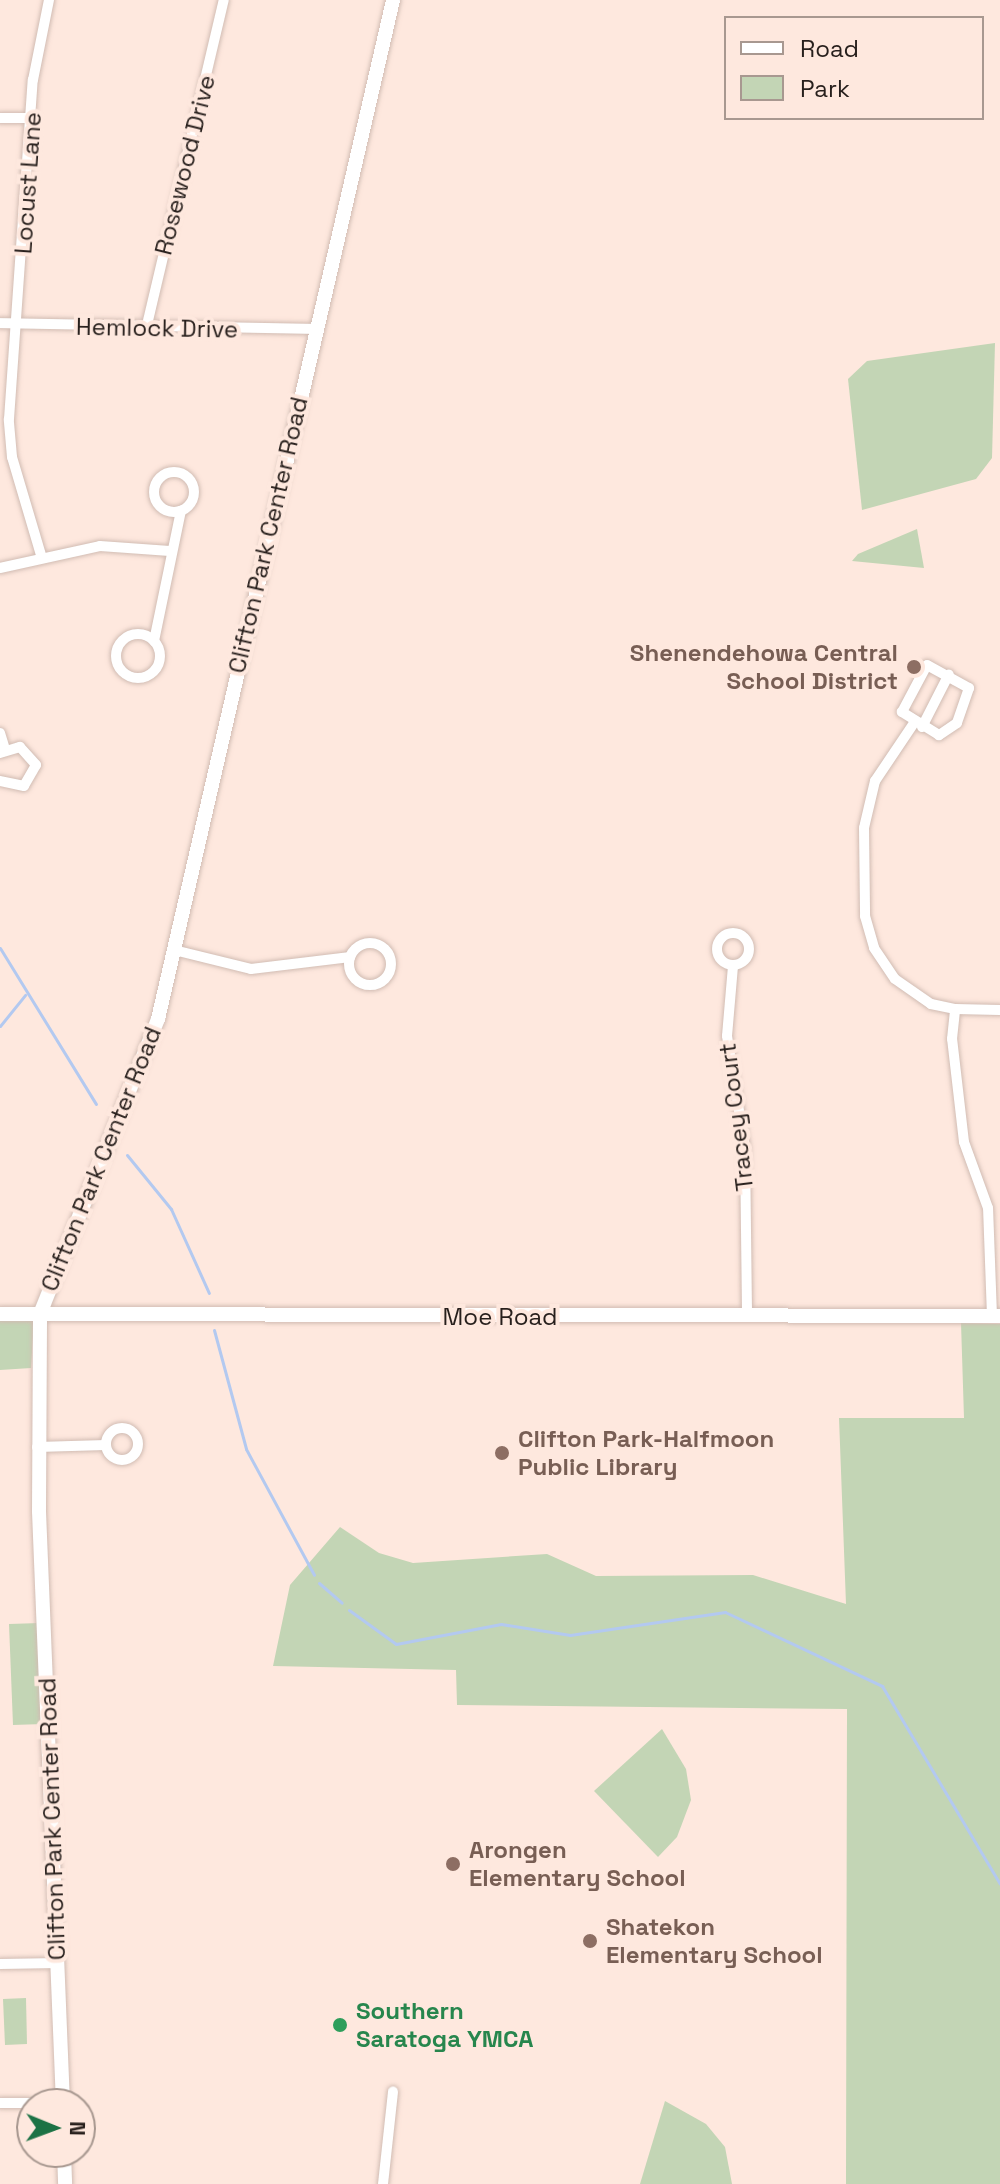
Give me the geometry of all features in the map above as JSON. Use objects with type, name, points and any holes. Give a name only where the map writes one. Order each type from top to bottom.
[{"type":"street","name":"Locust Lane","points":[[41,555],[9,437],[33,118],[49,0]]},
{"type":"street","name":"Rosewood Drive","points":[[146,329],[224,0]]},
{"type":"street","name":"Clifton Park Center Road","points":[[63,2088],[37,1447],[40,1314],[140,1076],[174,950],[314,329],[393,0]]},
{"type":"street","points":[[0,118],[33,118]]},
{"type":"street","name":"Hemlock Drive","points":[[0,323],[146,329],[314,329]]},
{"type":"street","points":[[154,641],[140,634],[121,643],[123,671],[152,673],[160,660],[154,641],[170,551],[181,511]]},
{"type":"street","points":[[0,568],[41,555],[100,546],[170,551]]},
{"type":"street","points":[[927,665],[949,674],[969,688],[957,723],[939,735],[918,725],[902,712],[913,684],[927,665]]},
{"type":"street","points":[[949,674],[918,725],[875,781],[864,828],[865,916],[874,948],[895,979],[931,1004],[955,1009],[1000,1010]]},
{"type":"street","points":[[0,733],[2,751],[29,752],[36,771],[19,788],[0,781]]},
{"type":"street","points":[[174,950],[270,969],[350,957],[364,944],[379,945],[390,970],[366,985],[353,977],[350,957]]},
{"type":"street","name":"Tracey Court","points":[[733,966],[727,1036],[745,1148],[747,1316]]},
{"type":"street","points":[[955,1009],[952,1074],[964,1142],[988,1208],[996,1316]]},
{"type":"street","name":"Moe Road","points":[[0,1314],[996,1316]]},
{"type":"street","points":[[37,1447],[106,1445]]},
{"type":"street","points":[[0,1964],[59,1963]]},
{"type":"street","points":[[383,2184],[393,2092]]},
{"type":"green space","points":[[995,343],[992,458],[976,479],[862,510],[848,379],[867,361]]},
{"type":"green space","points":[[917,529],[924,568],[852,561],[858,554]]},
{"type":"green space","points":[[34,1320],[31,1368],[0,1370],[0,1321]]},
{"type":"green space","points":[[961,1323],[1000,1324],[1000,2184],[846,2184],[847,1709],[457,1705],[456,1670],[273,1666],[290,1585],[340,1527],[379,1553],[413,1563],[547,1554],[596,1576],[753,1575],[846,1604],[839,1418],[964,1418]]},
{"type":"green space","points":[[40,1623],[43,1724],[13,1725],[9,1624]]},
{"type":"green space","points":[[662,1729],[686,1769],[691,1800],[677,1837],[658,1857],[594,1791]]},
{"type":"green space","points":[[26,1998],[27,2044],[5,2045],[3,1999]]},
{"type":"green space","points":[[665,2101],[706,2124],[725,2147],[732,2184],[640,2184]]},
{"type":"waterway","points":[[0,948],[96,1104]]},
{"type":"waterway","points":[[0,1026],[25,995]]},
{"type":"waterway","points":[[127,1155],[171,1209],[209,1293]]},
{"type":"waterway","points":[[214,1330],[246,1449],[314,1575]]},
{"type":"waterway","points":[[319,1583],[342,1603]]},
{"type":"waterway","points":[[349,1610],[396,1644],[501,1624],[570,1635],[725,1612],[882,1686],[1000,1884]]},
{"type":"place","name":"Shenendehowa Central School District","points":[[914,667]]},
{"type":"place","name":"Clifton Park-Halfmoon Public Library","points":[[502,1453]]},
{"type":"place","name":"Arongen Elementary School","points":[[453,1864]]},
{"type":"place","name":"Shatekon Elementary School","points":[[590,1941]]},
{"type":"place","name":"Southern Saratoga YMCA","points":[[340,2025]]}]
